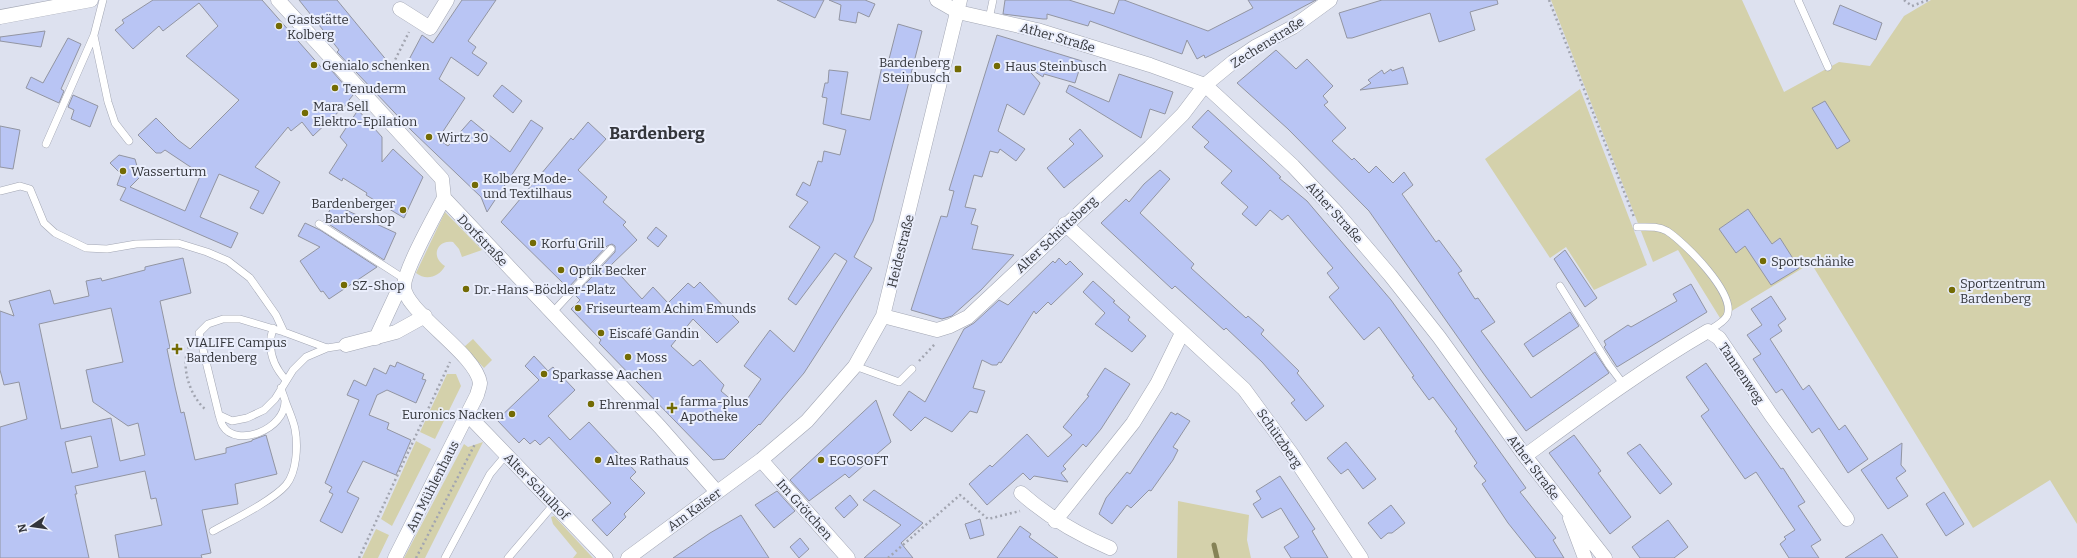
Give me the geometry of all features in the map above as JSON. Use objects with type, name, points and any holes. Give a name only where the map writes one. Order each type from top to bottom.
[{"type":"street","points":[[0,17],[91,0]]},
{"type":"street","points":[[278,0],[442,179],[444,198],[408,271],[405,283],[396,295],[376,338]]},
{"type":"street","points":[[400,9],[430,28],[447,0]]},
{"type":"street","name":"Ather Straße","points":[[938,0],[959,6],[990,19],[1037,30],[1150,65],[1205,86],[1293,166],[1337,213],[1390,275],[1439,337],[1525,456],[1605,558]]},
{"type":"street","name":"Zechenstraße","points":[[1205,86],[1233,62],[1255,47],[1293,27],[1330,0]]},
{"type":"street","name":"Heidestraße","points":[[761,460],[807,421],[855,366],[883,316],[959,6]]},
{"type":"street","name":"Alter Schüttsberg","points":[[883,316],[937,330],[950,326],[968,317],[1183,114],[1205,86]]},
{"type":"street","name":"Dorfstraße","points":[[444,198],[692,462],[717,492]]},
{"type":"street","name":"Schützberg","points":[[1065,224],[1244,389],[1264,414],[1361,558]]},
{"type":"street","points":[[405,283],[410,300],[473,368],[480,383],[478,395],[468,414]]},
{"type":"street","points":[[346,345],[376,338],[413,324],[425,316]]},
{"type":"street","name":"Tannenweg","points":[[1525,456],[1624,385],[1708,331],[1719,338],[1771,415],[1847,519]]},
{"type":"street","points":[[1055,521],[1133,423],[1157,384],[1182,333]]},
{"type":"street","name":"Alter Schulhof","points":[[468,414],[606,558]]},
{"type":"street","name":"Am Mühlenhaus","points":[[395,558],[468,414]]},
{"type":"street","name":"Am Kaiser","points":[[628,558],[761,460]]},
{"type":"street","name":"Im Grötchen","points":[[761,460],[848,558]]},
{"type":"street","points":[[1020,493],[1055,521],[1080,535],[1110,548]]},
{"type":"street","points":[[1567,510],[1585,558]]},
{"type":"lane","points":[[46,144],[94,35],[103,0]]},
{"type":"lane","points":[[990,19],[993,0]]},
{"type":"lane","points":[[1798,0],[1828,67]]},
{"type":"lane","points":[[94,35],[110,109],[115,123],[130,141]]},
{"type":"lane","points":[[0,191],[20,186],[30,189],[44,223],[55,233],[86,248],[108,249],[136,244],[178,243],[207,252],[228,261],[250,278],[276,315],[284,332]]},
{"type":"lane","points":[[319,224],[405,283]]},
{"type":"lane","points":[[1637,227],[1657,227],[1667,231],[1682,243],[1712,275],[1723,292],[1727,303],[1728,315],[1723,322],[1708,331]]},
{"type":"lane","points":[[552,313],[611,248]]},
{"type":"lane","points":[[1560,286],[1609,365],[1624,385]]},
{"type":"lane","points":[[285,400],[278,421],[271,427],[253,434],[240,436],[233,434],[223,427],[199,333],[208,324],[222,319],[240,319],[273,328],[326,348]]},
{"type":"lane","points":[[273,328],[269,342],[276,370],[286,380]]},
{"type":"lane","points":[[219,414],[232,421],[247,418],[264,410],[275,399],[286,380],[306,358],[326,348],[346,345]]},
{"type":"lane","points":[[855,366],[899,382],[912,369]]},
{"type":"lane","points":[[213,531],[268,499],[286,486],[293,474],[297,439],[295,428],[281,388]]},
{"type":"lane","points":[[445,558],[490,474],[506,455]]},
{"type":"lane","points":[[508,558],[554,504]]},
{"type":"path","points":[[1549,0],[1637,227]]},
{"type":"path","points":[[1904,0],[1912,6],[1928,0]]},
{"type":"path","points":[[393,64],[416,19]]},
{"type":"path","points":[[912,369],[950,326]]},
{"type":"path","points":[[199,333],[186,353],[186,368],[192,391],[197,402],[208,411],[219,414]]},
{"type":"path","points":[[359,558],[456,349]]},
{"type":"path","points":[[416,558],[476,443],[485,433]]},
{"type":"path","points":[[888,558],[960,495],[988,520],[1036,507]]},
{"type":"shaded area","name":"Sportzentrum Bardenberg","points":[[1551,0],[1742,0],[1784,92],[1839,62],[1870,66],[1904,16],[1931,0],[2077,0],[2077,524],[2050,480],[1973,528],[1811,263],[1720,318],[1678,250],[1653,262]]},
{"type":"shaded area","points":[[1580,89],[1647,265],[1594,290],[1566,247],[1550,258],[1485,159]]},
{"type":"shaded area","points":[[445,212],[482,250],[462,257],[459,249],[453,242],[443,243],[439,246],[437,254],[440,262],[445,266],[436,275],[432,277],[424,277],[416,273]]},
{"type":"shaded area","points":[[473,339],[492,360],[484,368],[464,347]]},
{"type":"shaded area","points":[[447,374],[456,374],[461,386],[435,439],[420,432]]},
{"type":"shaded area","points":[[416,441],[431,449],[392,526],[381,519]]},
{"type":"shaded area","points":[[483,442],[425,558],[404,558],[464,444],[468,447]]},
{"type":"shaded area","points":[[1178,501],[1249,515],[1247,540],[1251,558],[1177,558]]},
{"type":"shaded area","points":[[554,516],[593,558],[573,558],[577,553],[553,524],[551,517]]},
{"type":"shaded area","points":[[376,529],[389,535],[378,558],[362,558]]},
{"type":"building","points":[[153,0],[262,0],[321,67],[325,63],[353,95],[349,100],[350,101],[313,136],[302,122],[291,131],[288,127],[255,167],[280,182],[263,214],[250,208],[259,191],[219,174],[200,217],[238,233],[231,248],[120,200],[126,188],[117,185],[121,174],[110,163],[119,155],[135,159],[140,177],[130,187],[185,211],[201,174],[165,150],[161,153],[156,153],[138,135],[156,118],[178,140],[190,149],[239,100],[186,56],[218,26],[199,3],[163,31],[159,26],[133,49],[115,30],[124,23],[122,20]]},
{"type":"building","points":[[299,0],[337,0],[388,62],[404,69],[422,35],[433,43],[462,0],[496,0],[468,41],[476,47],[472,53],[487,63],[478,76],[451,57],[439,79],[465,98],[438,139],[448,146],[471,120],[510,152],[531,120],[543,128],[487,212],[481,197],[412,131],[337,52],[339,50]]},
{"type":"building","points":[[777,0],[824,0],[815,18]]},
{"type":"building","points":[[829,0],[865,0],[875,4],[869,17],[858,12],[856,23],[839,20],[841,5]]},
{"type":"building","points":[[1005,0],[1069,0],[1114,14],[1119,0],[1124,0],[1208,31],[1253,8],[1248,0],[1316,0],[1205,58],[1204,55],[1197,59],[1187,40],[1182,54],[1090,21],[1088,26],[1047,14],[1047,19],[1043,19],[1003,14]]},
{"type":"building","points":[[1382,0],[1497,0],[1498,4],[1470,12],[1475,30],[1439,42],[1430,13],[1352,38],[1347,38],[1339,13]]},
{"type":"building","points":[[1840,5],[1882,23],[1876,40],[1833,24]]},
{"type":"building","points":[[898,24],[922,31],[873,221],[854,257],[872,268],[804,373],[760,425],[759,424],[724,459],[713,460],[599,343],[601,340],[571,309],[580,300],[575,295],[615,252],[615,246],[612,244],[607,246],[568,288],[501,222],[571,138],[573,140],[588,122],[606,139],[578,170],[607,197],[603,202],[626,222],[623,225],[637,240],[611,265],[642,299],[653,287],[668,303],[688,283],[694,288],[700,282],[739,322],[717,343],[693,319],[671,346],[693,366],[700,360],[724,385],[721,391],[741,408],[761,379],[744,366],[756,349],[770,330],[794,352],[847,261],[835,253],[796,305],[788,299],[820,247],[789,227],[808,202],[796,195],[803,182],[810,186],[818,161],[822,162],[824,151],[840,155],[846,130],[823,124],[827,98],[822,97],[825,83],[828,83],[829,70],[848,72],[841,114],[870,120],[882,66],[887,67]]},
{"type":"building","points":[[45,31],[41,47],[0,41],[0,37]]},
{"type":"building","points":[[997,35],[1082,61],[1075,83],[1044,74],[1043,77],[1024,65],[1040,83],[1024,115],[1007,104],[998,131],[1025,149],[1016,161],[1000,149],[998,153],[990,151],[982,177],[974,175],[965,207],[976,209],[971,224],[978,226],[972,249],[1014,255],[981,290],[952,316],[942,319],[911,310],[941,216],[947,217],[954,191],[949,190]]},
{"type":"building","points":[[68,38],[81,44],[61,89],[64,91],[59,103],[26,88],[31,77],[43,83]]},
{"type":"building","points":[[1276,50],[1296,69],[1307,59],[1333,86],[1323,96],[1328,102],[1324,105],[1346,128],[1332,141],[1352,160],[1354,158],[1369,173],[1376,166],[1393,183],[1404,172],[1413,185],[1402,194],[1436,242],[1439,240],[1462,271],[1458,273],[1475,299],[1478,298],[1495,322],[1481,331],[1531,398],[1595,352],[1609,373],[1526,431],[1483,373],[1369,211],[1288,129],[1237,83]]},
{"type":"building","points":[[1403,67],[1408,84],[1360,90],[1371,83],[1368,80],[1382,70],[1384,74],[1391,69],[1392,71]]},
{"type":"building","points":[[1119,74],[1173,92],[1165,114],[1150,109],[1141,138],[1066,92],[1069,85],[1109,102]]},
{"type":"building","points":[[502,85],[522,101],[513,113],[493,96]]},
{"type":"building","points":[[73,95],[98,106],[90,127],[71,119],[74,110],[68,107]]},
{"type":"building","points":[[1825,101],[1850,141],[1837,149],[1812,108]]},
{"type":"building","points":[[358,110],[382,137],[382,162],[393,149],[423,177],[404,218],[366,195],[367,193],[343,178],[342,181],[329,173],[347,145],[340,137]]},
{"type":"building","points":[[1208,110],[1281,177],[1279,178],[1307,201],[1391,300],[1526,488],[1520,492],[1556,538],[1553,540],[1564,558],[1536,558],[1508,523],[1482,484],[1486,481],[1474,466],[1477,463],[1455,431],[1457,429],[1433,397],[1429,400],[1379,327],[1364,340],[1329,297],[1339,288],[1327,273],[1333,268],[1288,215],[1282,220],[1270,210],[1256,226],[1242,214],[1248,207],[1221,183],[1232,171],[1204,147],[1209,142],[1192,127]]},
{"type":"building","points":[[0,126],[20,130],[13,169],[0,167]]},
{"type":"building","points":[[1080,129],[1103,156],[1064,188],[1047,168],[1074,144],[1069,139]]},
{"type":"building","points":[[1160,170],[1170,179],[1140,213],[1194,264],[1191,268],[1246,318],[1248,316],[1264,330],[1261,334],[1299,371],[1297,373],[1324,406],[1306,421],[1291,403],[1295,400],[1262,362],[1226,328],[1224,330],[1175,286],[1172,289],[1101,223],[1126,199],[1129,202],[1144,184]]},
{"type":"building","points":[[333,204],[396,233],[384,260],[324,221]]},
{"type":"building","points":[[1748,209],[1772,244],[1780,238],[1799,268],[1771,285],[1745,246],[1736,253],[1719,229]]},
{"type":"building","points":[[305,223],[320,230],[377,267],[329,299],[323,291],[321,292],[300,261],[320,247],[298,236]]},
{"type":"building","points":[[656,227],[667,236],[658,247],[647,238]]},
{"type":"building","points":[[1565,250],[1597,298],[1585,307],[1554,259]]},
{"type":"building","points":[[183,258],[191,293],[160,301],[170,348],[167,349],[175,387],[181,413],[184,412],[195,460],[226,453],[226,448],[252,441],[266,435],[277,474],[235,484],[238,504],[202,510],[211,553],[201,555],[202,558],[119,558],[115,535],[162,525],[156,498],[151,499],[145,471],[75,486],[77,494],[75,494],[89,558],[0,558],[0,427],[27,419],[19,382],[4,385],[0,370],[0,311],[14,316],[9,301],[50,290],[54,304],[89,296],[86,281],[101,278],[102,281],[145,270],[145,267]],"holes":[[[111,308],[123,362],[86,370],[93,402],[128,426],[138,423],[145,455],[120,461],[111,418],[61,429],[39,324]],[[91,436],[98,467],[72,473],[65,442]]]},
{"type":"building","points":[[1059,258],[1066,265],[1070,261],[1083,274],[1051,305],[1048,302],[1036,314],[1034,311],[1001,363],[999,362],[997,365],[992,365],[982,360],[973,388],[985,391],[977,413],[970,411],[952,432],[925,417],[911,431],[893,415],[909,391],[925,402],[964,329],[974,323],[999,300],[1008,305],[1053,261],[1055,263]]},
{"type":"building","points":[[1093,281],[1115,301],[1113,302],[1130,317],[1128,320],[1146,336],[1132,352],[1095,324],[1105,313],[1083,292]]},
{"type":"building","points":[[1691,284],[1707,312],[1617,367],[1604,347],[1606,345],[1604,341],[1628,325],[1631,327],[1677,301],[1673,294]]},
{"type":"building","points":[[1771,296],[1786,319],[1778,325],[1782,331],[1770,339],[1803,390],[1809,385],[1839,430],[1845,425],[1868,459],[1848,473],[1819,428],[1812,433],[1782,389],[1776,393],[1753,359],[1761,354],[1747,335],[1762,325],[1751,309]]},
{"type":"building","points":[[1570,312],[1579,326],[1533,357],[1524,344]]},
{"type":"building","points":[[534,356],[548,371],[553,367],[575,390],[548,416],[570,440],[589,422],[636,472],[630,478],[645,493],[624,514],[626,517],[607,536],[592,520],[611,503],[549,437],[540,445],[535,440],[530,444],[524,438],[519,443],[497,420],[539,380],[525,366]]},
{"type":"building","points":[[397,362],[424,374],[422,379],[426,380],[416,403],[387,390],[377,395],[369,415],[389,423],[387,429],[411,440],[396,475],[363,461],[347,492],[359,498],[342,533],[320,521],[333,494],[329,492],[332,487],[325,483],[359,400],[347,395],[354,380],[366,386],[374,368],[386,374],[390,365],[395,367]]},
{"type":"building","points":[[1706,363],[1781,469],[1783,468],[1805,502],[1798,506],[1821,540],[1811,546],[1819,558],[1789,558],[1780,544],[1786,539],[1784,537],[1795,530],[1756,472],[1745,479],[1701,416],[1709,410],[1686,377]]},
{"type":"building","points":[[1105,368],[1130,384],[1101,429],[1086,447],[1083,444],[1063,466],[1066,469],[1061,473],[1068,482],[1034,476],[1030,480],[1023,473],[987,505],[969,484],[990,465],[992,467],[1027,434],[1048,457],[1072,435],[1063,427],[1089,396],[1087,395]]},
{"type":"building","points":[[876,400],[891,442],[849,478],[845,474],[809,501],[790,480]]},
{"type":"building","points":[[1171,412],[1176,415],[1177,413],[1190,421],[1173,447],[1178,450],[1173,460],[1151,491],[1149,490],[1131,508],[1127,505],[1112,524],[1099,514],[1106,498],[1127,472],[1130,474]]},
{"type":"building","points":[[1574,435],[1601,471],[1598,473],[1631,517],[1610,534],[1549,453]]},
{"type":"building","points":[[1346,442],[1376,479],[1363,489],[1348,469],[1341,474],[1327,458]]},
{"type":"building","points":[[1902,443],[1901,465],[1906,471],[1896,478],[1908,496],[1888,509],[1861,470]]},
{"type":"building","points":[[1640,444],[1672,484],[1660,494],[1627,453]]},
{"type":"building","points":[[1280,476],[1315,529],[1312,531],[1328,558],[1291,558],[1284,547],[1299,537],[1281,508],[1262,518],[1253,504],[1261,499],[1256,491]]},
{"type":"building","points":[[874,490],[923,523],[901,543],[913,558],[864,558],[901,525],[863,500]]},
{"type":"building","points":[[777,491],[795,511],[774,528],[755,505]]},
{"type":"building","points":[[1944,492],[1964,524],[1946,536],[1926,504]]},
{"type":"building","points":[[850,495],[858,505],[844,518],[835,508]]},
{"type":"building","points":[[1391,505],[1405,523],[1381,539],[1368,523]]},
{"type":"building","points":[[741,515],[769,558],[673,558],[710,533]]},
{"type":"building","points":[[980,519],[984,535],[970,539],[965,524]]},
{"type":"building","points":[[1668,520],[1688,547],[1674,558],[1640,558],[1632,547]]},
{"type":"building","points":[[1020,526],[1031,534],[1029,537],[1058,558],[997,558]]},
{"type":"building","points":[[1882,534],[1898,558],[1845,558]]},
{"type":"building","points":[[800,538],[809,549],[799,558],[790,547]]},
{"type":"waterway","points":[[1214,545],[1217,558]]},
{"type":"place","name":"Gaststätte Kolberg","points":[[279,26]]},
{"type":"place","name":"Genialo schenken","points":[[314,65]]},
{"type":"place","name":"Haus Steinbusch","points":[[997,66]]},
{"type":"place","name":"Bardenberg Steinbusch","points":[[958,69]]},
{"type":"place","name":"Tenuderm","points":[[335,88]]},
{"type":"place","name":"Mara Sell Elektro-Epilation","points":[[305,113]]},
{"type":"place","name":"Wirtz 30","points":[[429,137]]},
{"type":"place","name":"Wasserturm","points":[[123,171]]},
{"type":"place","name":"Kolberg Mode- und Textilhaus","points":[[475,185]]},
{"type":"place","name":"Bardenberger Barbershop","points":[[403,210]]},
{"type":"place","name":"Korfu Grill","points":[[533,243]]},
{"type":"place","name":"Sportschänke","points":[[1763,261]]},
{"type":"place","name":"Optik Becker","points":[[561,270]]},
{"type":"place","name":"SZ-Shop","points":[[344,285]]},
{"type":"place","name":"Dr.-Hans-Böckler-Platz","points":[[466,289]]},
{"type":"place","name":"Sportzentrum Bardenberg","points":[[1952,290]]},
{"type":"place","name":"Friseurteam Achim Emunds","points":[[578,308]]},
{"type":"place","name":"Eiscafé Gandin","points":[[601,333]]},
{"type":"place","name":"VIALIFE Campus Bardenberg","points":[[177,349]]},
{"type":"place","name":"Moss","points":[[628,357]]},
{"type":"place","name":"Sparkasse Aachen","points":[[544,374]]},
{"type":"place","name":"Ehrenmal","points":[[591,404]]},
{"type":"place","name":"farma-plus Apotheke","points":[[672,408]]},
{"type":"place","name":"Euronics Nacken","points":[[512,414]]},
{"type":"place","name":"Altes Rathaus","points":[[598,460]]},
{"type":"place","name":"EGOSOFT","points":[[821,460]]},
{"type":"district","name":"Bardenberg","points":[[657,133]]}]
